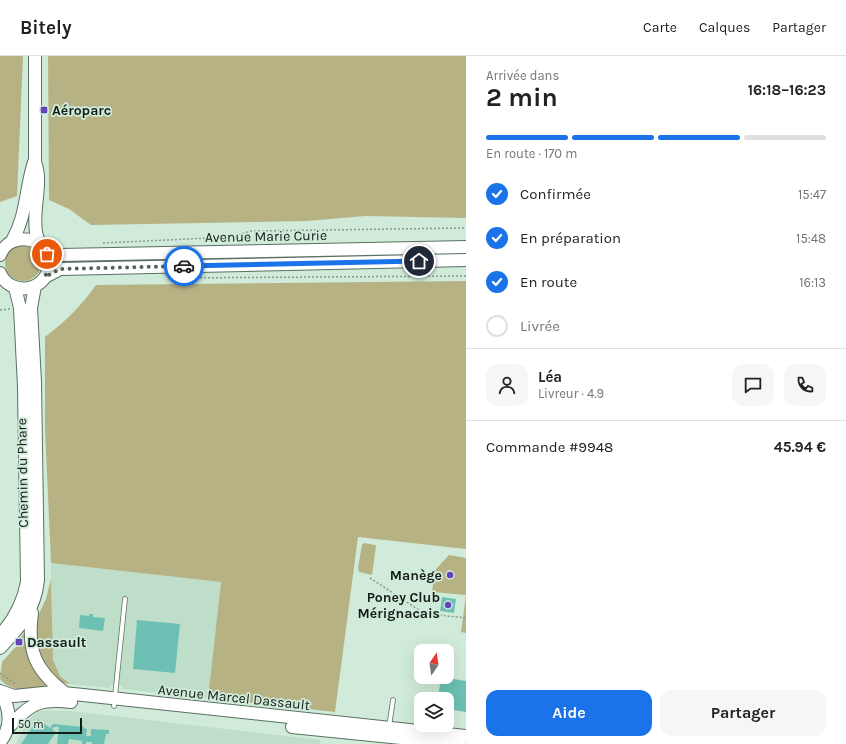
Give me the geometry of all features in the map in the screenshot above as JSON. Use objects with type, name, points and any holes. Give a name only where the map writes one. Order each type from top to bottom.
[{"type":"main road","points":[[35,56],[35,161],[38,177],[34,228],[49,260],[45,277]]},
{"type":"main road","points":[[4,248],[24,216],[29,176],[35,161]]},
{"type":"main road","name":"Avenue Marie Curie","points":[[4,248],[20,239],[30,239],[38,243],[44,249],[60,255],[466,247]]},
{"type":"main road","name":"Avenue Marie Curie","points":[[35,286],[45,277],[60,269],[466,260]]},
{"type":"main road","points":[[0,275],[7,283],[15,287],[23,289],[35,286]]},
{"type":"main road","name":"Chemin du Phare","points":[[0,648],[25,621],[37,594],[36,382],[31,308],[35,286]]},
{"type":"main road","name":"Chemin du Phare","points":[[0,635],[15,617],[21,604],[27,582],[24,387],[20,308],[15,287]]},
{"type":"main road","points":[[32,608],[29,634],[33,656],[39,668],[65,693]]},
{"type":"main road","points":[[0,691],[7,703],[9,716],[7,729],[0,742]]},
{"type":"main road","name":"Avenue Marcel Dassault","points":[[0,691],[14,696],[40,693],[65,693],[114,702],[388,738],[460,744]]},
{"type":"main road","name":"Avenue Marcel Dassault","points":[[7,729],[29,706],[41,702],[65,701],[114,702],[466,736]]},
{"type":"lane","points":[[114,702],[125,599]]},
{"type":"lane","points":[[389,729],[393,700]]},
{"type":"path","points":[[101,243],[231,237],[251,231],[466,228]]},
{"type":"path","points":[[168,278],[466,276]]},
{"type":"path","points":[[0,310],[11,309]]},
{"type":"path","points":[[370,578],[419,610],[430,614],[466,618]]},
{"type":"shaded area","points":[[0,56],[23,56],[17,196],[0,202]]},
{"type":"shaded area","points":[[48,56],[466,56],[466,218],[365,216],[307,221],[91,225],[69,209],[49,200]]},
{"type":"shaded area","points":[[23,245],[33,248],[38,253],[41,263],[38,273],[33,278],[23,281],[13,278],[8,273],[5,263],[8,253],[13,248]]},
{"type":"shaded area","points":[[466,281],[466,549],[358,537],[335,712],[208,698],[221,582],[51,563],[45,429],[45,337],[59,326],[85,300],[96,285]]},
{"type":"shaded area","points":[[364,543],[376,546],[372,575],[359,572],[358,568],[362,545]]},
{"type":"shaded area","name":"Manège","points":[[449,555],[466,558],[466,595],[432,592],[435,570]]},
{"type":"shaded area","points":[[51,563],[221,582],[208,698],[122,689],[123,686],[111,685],[110,688],[70,684],[60,676],[55,668],[52,651]]},
{"type":"shaded area","points":[[51,579],[53,660],[60,676],[70,684],[56,682],[39,665],[34,624],[46,599]]},
{"type":"shaded area","points":[[466,595],[466,633],[461,632]]},
{"type":"shaded area","points":[[26,631],[47,684],[36,689],[23,690],[10,687],[0,679],[2,662],[23,639],[21,637]]},
{"type":"shaded area","points":[[37,711],[71,711],[321,740],[320,744],[16,744],[25,724]]},
{"type":"building","name":"Poney Club Mérignacais","points":[[442,597],[456,599],[454,613],[440,611]]},
{"type":"building","points":[[89,614],[93,614],[93,617],[105,618],[103,631],[79,628],[80,615],[89,616]]},
{"type":"building","points":[[137,620],[180,624],[175,673],[133,669]]},
{"type":"building","points":[[454,679],[466,681],[466,712],[454,710],[454,692],[439,692],[440,684],[454,684]]},
{"type":"building","points":[[38,719],[50,728],[53,724],[84,727],[83,728],[87,729],[86,736],[91,736],[91,729],[109,730],[109,734],[106,734],[104,744],[92,744],[92,742],[86,742],[86,744],[82,744],[82,741],[69,739],[68,744],[57,744],[59,727],[54,727],[52,729],[56,732],[48,744],[21,744]]},
{"type":"way so far","points":[[47,254],[49,266],[45,277],[53,271],[60,269],[184,266]]},
{"type":"place","name":"Aéroparc","points":[[44,110]]},
{"type":"place","name":"Manège","points":[[450,575]]},
{"type":"place","name":"Poney Club Mérignacais","points":[[448,605]]},
{"type":"place","name":"Dassault","points":[[19,642]]},
{"type":"route","points":[[184,266],[419,261]]}]
